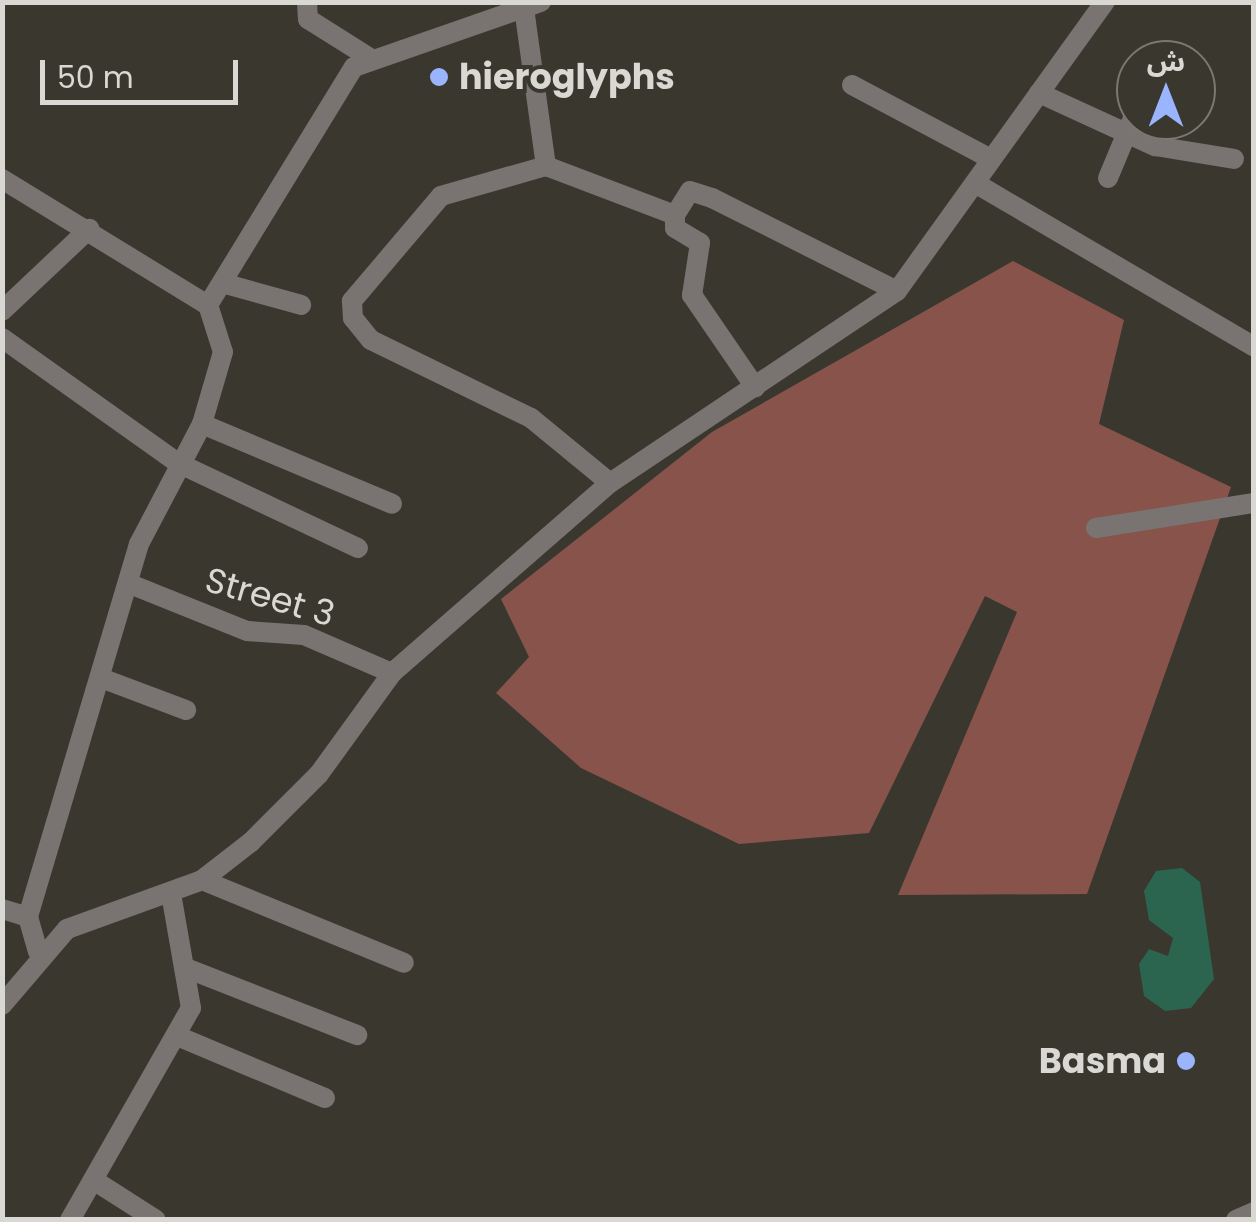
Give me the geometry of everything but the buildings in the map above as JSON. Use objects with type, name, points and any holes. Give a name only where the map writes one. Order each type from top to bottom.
[{"type":"street","points":[[307,2],[308,20],[370,58]]},
{"type":"street","points":[[2,1004],[38,952],[99,911],[171,893],[202,880],[287,810],[392,673],[610,482],[897,290],[1105,2]]},
{"type":"street","points":[[208,306],[226,284],[338,90],[370,58],[533,5],[546,166]]},
{"type":"street","points":[[852,85],[992,160]]},
{"type":"street","points":[[1039,93],[1116,128]]},
{"type":"street","points":[[1108,178],[1123,140]]},
{"type":"street","points":[[1144,140],[1180,154],[1234,158]]},
{"type":"street","points":[[610,482],[530,418],[371,340],[353,318],[352,301],[440,196],[546,166],[675,215]]},
{"type":"street","points":[[2,179],[89,229],[208,306],[223,352],[202,424],[178,463],[130,584],[101,678],[28,917],[38,952]]},
{"type":"street","points":[[975,183],[1254,347]]},
{"type":"street","points":[[755,387],[692,296],[700,242],[675,228],[675,215],[690,191],[712,198],[897,290]]},
{"type":"street","points":[[2,310],[89,229]]},
{"type":"street","points":[[226,284],[301,306]]},
{"type":"street","points":[[2,338],[178,463],[358,548]]},
{"type":"street","points":[[202,424],[392,504]]},
{"type":"street","points":[[1096,528],[1254,502]]},
{"type":"street","name":"Street 3","points":[[130,584],[247,631],[304,635],[392,673]]},
{"type":"street","points":[[101,678],[186,710]]},
{"type":"street","points":[[202,880],[404,963]]},
{"type":"street","points":[[70,1220],[182,1038],[191,1008],[171,893]]},
{"type":"street","points":[[2,909],[28,917]]},
{"type":"street","points":[[186,968],[357,1034]]},
{"type":"street","points":[[182,1038],[325,1098]]},
{"type":"street","points":[[95,1181],[156,1220]]},
{"type":"street","points":[[1236,1220],[1254,1212]]},
{"type":"shaded area","points":[[1013,261],[1124,320],[1099,424],[1231,487],[1087,894],[898,895],[1017,612],[985,596],[869,833],[739,844],[581,768],[496,693],[529,657],[501,599],[712,432]]},
{"type":"shaded area","points":[[1182,868],[1200,882],[1214,979],[1191,1008],[1165,1011],[1144,996],[1139,964],[1149,949],[1168,956],[1173,938],[1149,920],[1144,891],[1156,871]]},
{"type":"place","name":"hieroglyphs","points":[[439,77]]},
{"type":"place","name":"Basma","points":[[1186,1061]]}]
